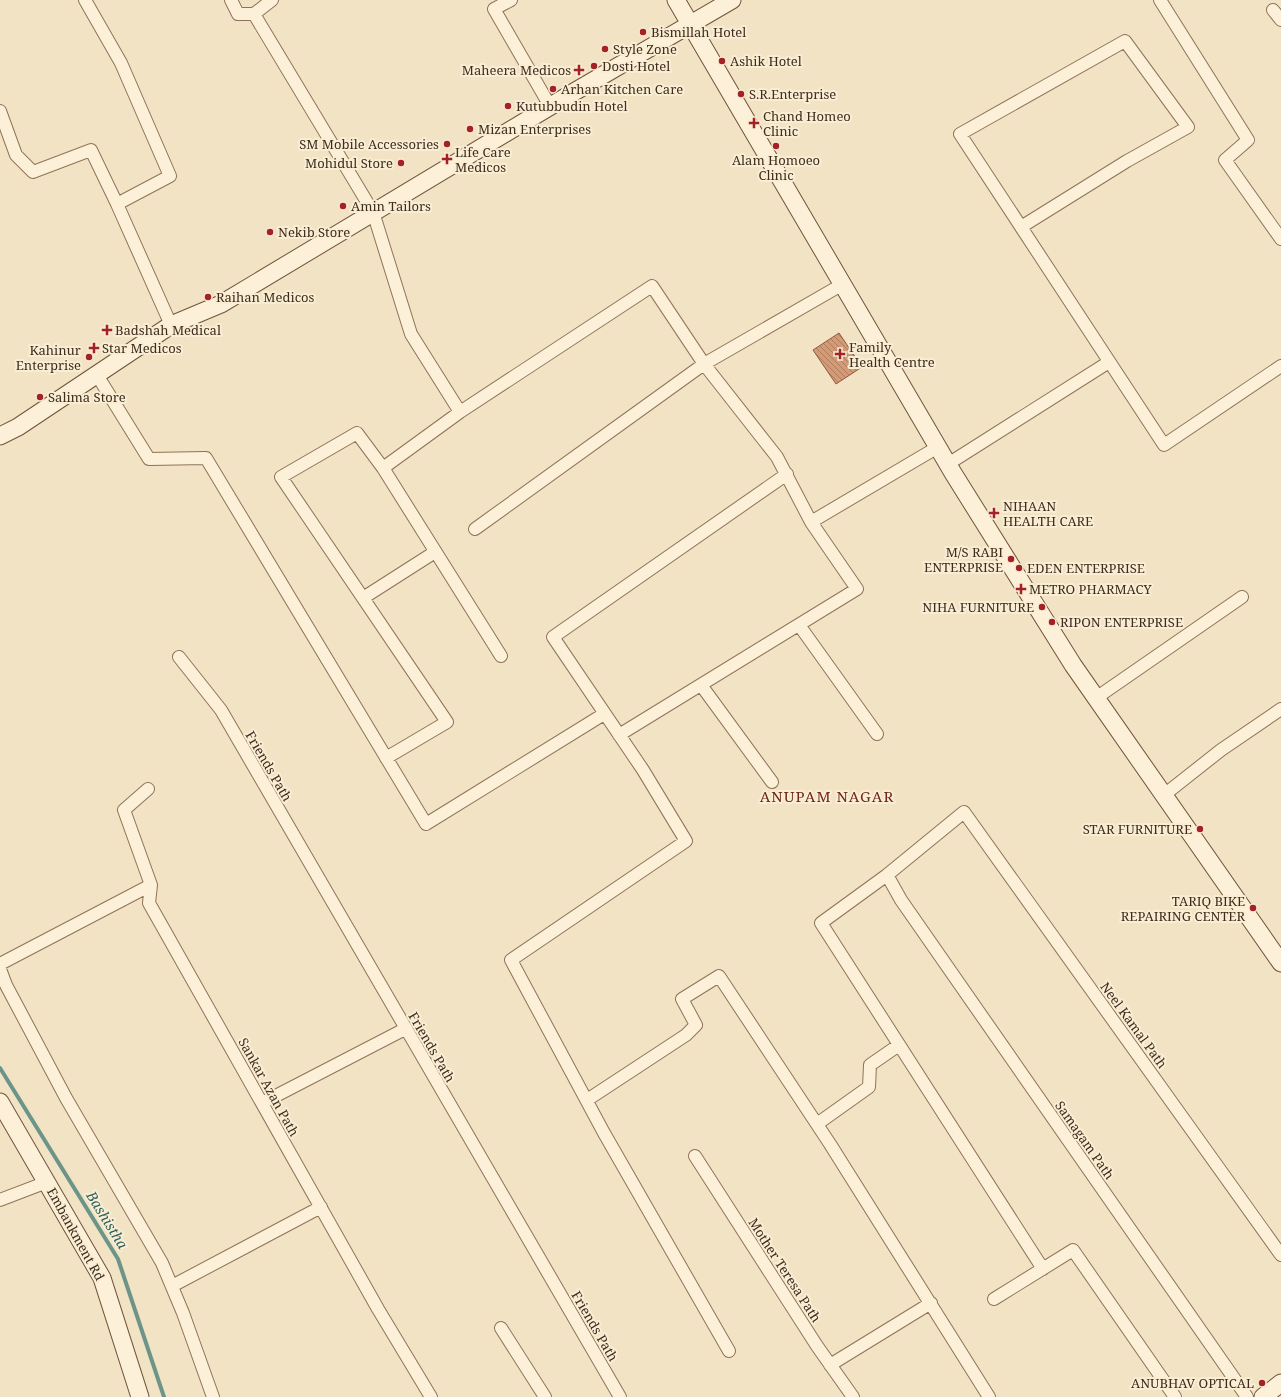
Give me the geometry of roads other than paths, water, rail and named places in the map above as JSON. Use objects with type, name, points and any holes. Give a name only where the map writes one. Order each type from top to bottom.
[{"type":"street","points":[[85,0],[121,64],[170,176],[117,204]]},
{"type":"street","points":[[231,0],[238,14],[254,14],[272,0]]},
{"type":"street","points":[[511,0],[494,10],[550,106]]},
{"type":"street","points":[[676,0],[948,464],[1069,658],[1281,963]]},
{"type":"street","points":[[0,436],[18,428],[171,325],[221,304],[550,106],[732,0]]},
{"type":"street","points":[[1160,0],[1248,140],[1225,160],[1281,239]]},
{"type":"street","points":[[1273,10],[1281,20]]},
{"type":"street","points":[[254,14],[373,212],[411,334],[460,412]]},
{"type":"street","points":[[1021,227],[1127,161],[1188,126],[1125,41],[960,134],[1109,362],[1164,445],[1281,366]]},
{"type":"street","points":[[0,111],[16,155],[34,172],[91,150],[171,325]]},
{"type":"street","points":[[475,529],[704,364],[843,284]]},
{"type":"street","points":[[383,468],[460,412],[652,286],[704,364],[777,457],[811,522],[857,589],[619,735]]},
{"type":"street","points":[[948,464],[1109,362]]},
{"type":"street","points":[[97,375],[149,459],[206,458],[426,824],[604,714]]},
{"type":"street","points":[[386,758],[447,722],[281,477],[357,433],[383,468],[501,656]]},
{"type":"street","points":[[811,522],[938,447]]},
{"type":"street","points":[[728,1351],[587,1100],[512,960],[686,841],[619,735],[553,637],[787,474]]},
{"type":"street","points":[[364,598],[435,552]]},
{"type":"street","points":[[1096,698],[1242,597]]},
{"type":"street","points":[[799,625],[877,734]]},
{"type":"street","name":"Friends Path","points":[[179,657],[220,710],[620,1397]]},
{"type":"street","points":[[701,685],[772,782]]},
{"type":"street","points":[[1164,795],[1221,750],[1281,709]]},
{"type":"street","name":"Sankar Azan Path","points":[[148,788],[124,810],[151,885],[149,903],[430,1397]]},
{"type":"street","name":"Neel Kamal Path","points":[[887,875],[964,812],[1281,1255]]},
{"type":"street","points":[[887,875],[822,923],[1042,1269]]},
{"type":"street","name":"Samagam Path","points":[[887,875],[900,900],[1247,1397]]},
{"type":"street","points":[[0,964],[151,885]]},
{"type":"street","points":[[0,969],[6,985],[66,1098],[162,1264],[172,1286],[213,1397]]},
{"type":"street","points":[[587,1100],[686,1035],[696,1025],[682,999],[719,976],[817,1124],[989,1397]]},
{"type":"street","points":[[262,1103],[405,1029]]},
{"type":"street","points":[[817,1124],[869,1087],[870,1065],[899,1045]]},
{"type":"street","name":"Embankment Rd","points":[[0,1102],[102,1278],[140,1397]]},
{"type":"street","name":"Mother Teresa Path","points":[[695,1156],[830,1365],[853,1397]]},
{"type":"street","points":[[0,1200],[47,1182]]},
{"type":"street","points":[[172,1286],[321,1207]]},
{"type":"street","points":[[994,1299],[1073,1250],[1175,1397]]},
{"type":"street","points":[[830,1365],[931,1303]]},
{"type":"street","points":[[501,1328],[545,1397]]},
{"type":"street","points":[[1263,1397],[1281,1383]]},
{"type":"waterway","name":"Bashistha","points":[[0,1068],[118,1259],[164,1397]]},
{"type":"place","name":"Bismillah Hotel","points":[[643,32]]},
{"type":"place","name":"Style Zone","points":[[605,49]]},
{"type":"place","name":"Ashik Hotel","points":[[722,61]]},
{"type":"place","name":"Dosti Hotel","points":[[594,66]]},
{"type":"place","name":"Maheera Medicos","points":[[579,70]]},
{"type":"place","name":"Arhan Kitchen Care","points":[[553,89]]},
{"type":"place","name":"S.R.Enterprise","points":[[741,94]]},
{"type":"place","name":"Kutubbudin Hotel","points":[[508,106]]},
{"type":"place","name":"Chand Homeo Clinic","points":[[754,123]]},
{"type":"place","name":"Mizan Enterprises","points":[[470,129]]},
{"type":"place","name":"SM Mobile Accessories","points":[[447,144]]},
{"type":"place","name":"Alam Homoeo Clinic","points":[[776,146]]},
{"type":"place","name":"Life Care Medicos","points":[[447,159]]},
{"type":"place","name":"Mohidul Store","points":[[401,163]]},
{"type":"place","name":"Amin Tailors","points":[[343,206]]},
{"type":"place","name":"Nekib Store","points":[[270,232]]},
{"type":"place","name":"Raihan Medicos","points":[[208,297]]},
{"type":"place","name":"Badshah Medical","points":[[107,330]]},
{"type":"place","name":"Star Medicos","points":[[94,348]]},
{"type":"place","name":"Family Health Centre","points":[[840,354]]},
{"type":"place","name":"Kahinur Enterprise","points":[[89,357]]},
{"type":"place","name":"Salima Store","points":[[40,397]]},
{"type":"place","name":"NIHAAN HEALTH CARE","points":[[994,513]]},
{"type":"place","name":"M/S RABI ENTERPRISE","points":[[1011,559]]},
{"type":"place","name":"EDEN ENTERPRISE","points":[[1019,568]]},
{"type":"place","name":"METRO PHARMACY","points":[[1021,589]]},
{"type":"place","name":"NIHA FURNITURE","points":[[1042,607]]},
{"type":"place","name":"RIPON ENTERPRISE","points":[[1052,622]]},
{"type":"place","name":"STAR FURNITURE","points":[[1200,829]]},
{"type":"place","name":"TARIQ BIKE REPAIRING CENTER","points":[[1253,908]]},
{"type":"place","name":"ANUBHAV OPTICAL","points":[[1262,1383]]},
{"type":"district","name":"ANUPAM NAGAR","points":[[827,797]]}]
